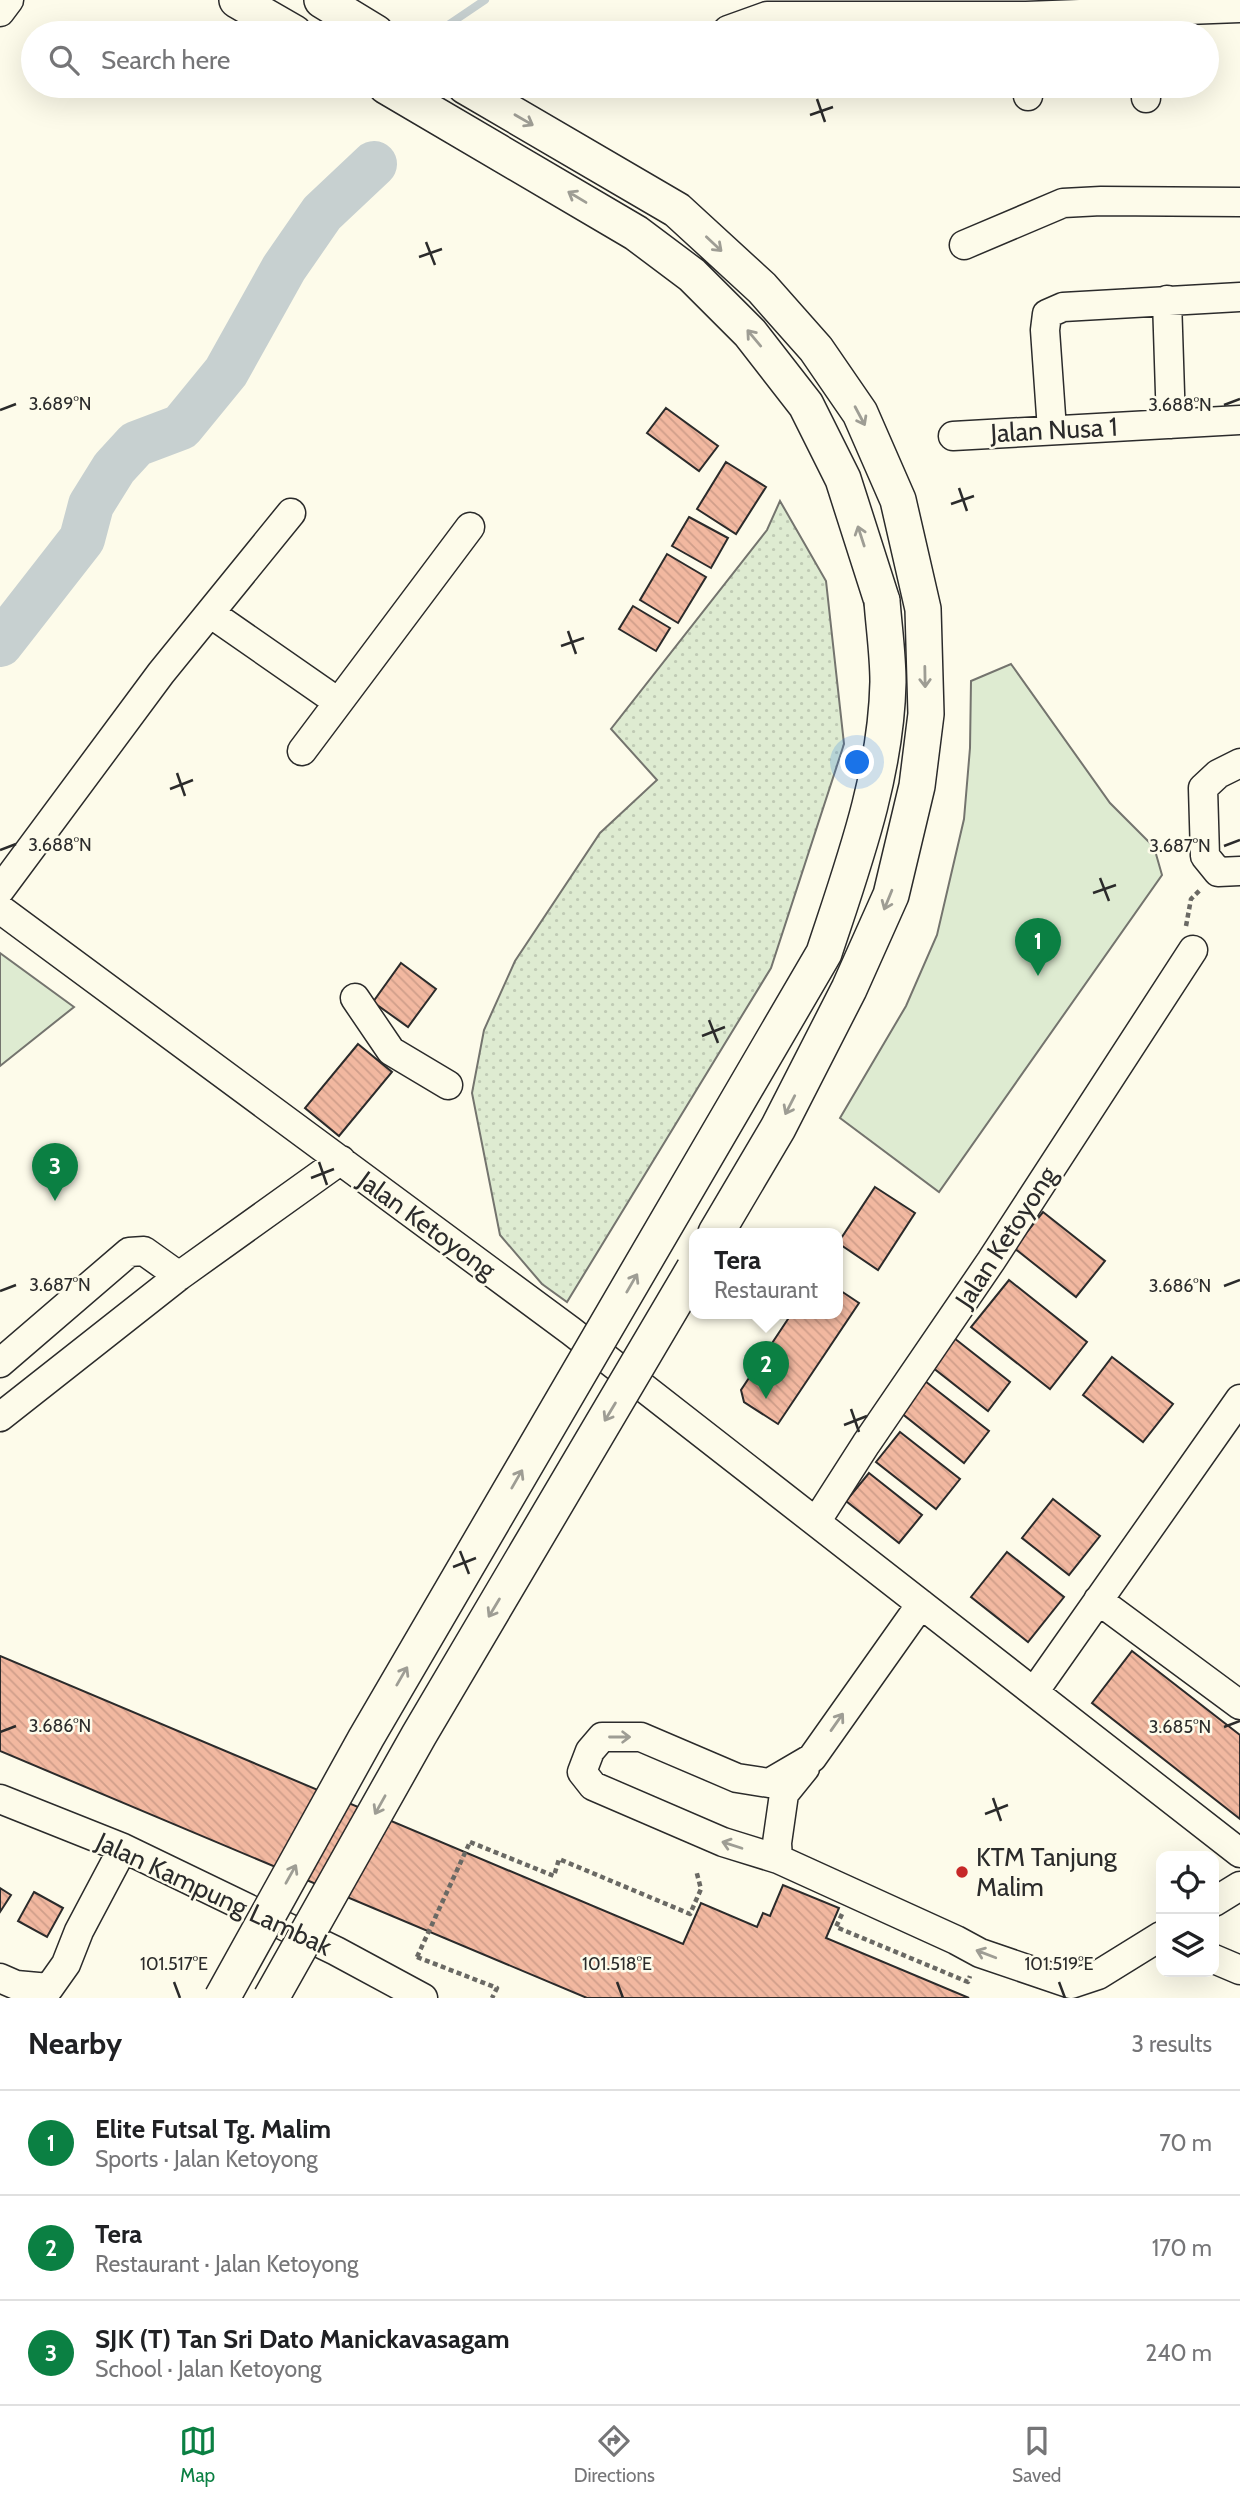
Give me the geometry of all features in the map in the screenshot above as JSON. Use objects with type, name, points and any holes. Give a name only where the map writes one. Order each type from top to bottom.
[{"type":"main road","points":[[237,0],[273,21]]},
{"type":"main road","points":[[322,0],[356,21]]},
{"type":"main road","points":[[222,1998],[366,1738],[824,953],[864,830],[879,761],[888,682],[882,601],[843,479],[806,405],[750,333],[692,275],[636,233],[406,98]]},
{"type":"main road","points":[[486,98],[677,210],[762,288],[816,349],[860,413],[898,500],[923,609],[926,714],[917,786],[891,895],[849,989],[778,1128],[719,1228]]},
{"type":"main road","points":[[271,1998],[419,1735],[689,1277]]},
{"type":"street","points":[[0,12],[9,0]]},
{"type":"street","points":[[1152,21],[1240,8]]},
{"type":"street","points":[[753,21],[767,16],[911,21]]},
{"type":"street","points":[[964,245],[1062,203],[1240,202]]},
{"type":"street","points":[[1052,430],[1045,330],[1048,314],[1063,307],[1240,297]]},
{"type":"street","points":[[1167,300],[1171,424]]},
{"type":"street","name":"Jalan Nusa 1","points":[[953,436],[1240,420]]},
{"type":"street","points":[[0,890],[161,673],[290,513]]},
{"type":"street","points":[[302,751],[470,527]]},
{"type":"street","points":[[210,613],[338,702]]},
{"type":"street","points":[[1229,871],[1205,856],[1203,788],[1218,774],[1240,763]]},
{"type":"street","name":"Jalan Ketoyong","points":[[0,909],[571,1331],[1240,1853]]},
{"type":"street","name":"Jalan Ketoyong","points":[[816,1522],[991,1261],[1193,950]]},
{"type":"street","points":[[355,998],[391,1051],[448,1085]]},
{"type":"street","points":[[5,1403],[341,1160]]},
{"type":"street","points":[[0,1363],[130,1252],[144,1251],[179,1276]]},
{"type":"street","points":[[1034,1692],[1240,1399]]},
{"type":"street","points":[[1098,1600],[1240,1705]]},
{"type":"street","points":[[778,1859],[777,1843],[784,1794],[921,1604]]},
{"type":"street","points":[[812,1758],[769,1783],[737,1778],[641,1737],[602,1737],[590,1751],[582,1772],[593,1786],[723,1842],[778,1859],[980,1953],[1071,1984],[1080,1990],[1098,1975],[1156,1940]]},
{"type":"street","name":"Jalan Kampung Lambak","points":[[0,1799],[122,1848],[337,1951],[423,1998]]},
{"type":"street","points":[[0,1978],[16,1985],[49,1988],[66,1964],[79,1931],[122,1848]]},
{"type":"street","points":[[1219,1899],[1240,1885]]},
{"type":"street","points":[[1219,1961],[1240,1970]]},
{"type":"path","points":[[1193,950],[1185,923],[1191,899],[1229,871]]},
{"type":"path","points":[[492,1998],[497,1988],[417,1957],[470,1842],[554,1876],[559,1859],[690,1914],[701,1889],[696,1870]]},
{"type":"path","points":[[845,1906],[836,1927],[968,1982],[980,1953]]},
{"type":"green space","points":[[780,501],[826,581],[844,744],[771,968],[567,1302],[542,1284],[500,1235],[472,1093],[484,1030],[515,961],[600,833],[657,780],[611,729],[767,530]]},
{"type":"green space","points":[[1011,664],[1110,803],[1154,847],[1162,875],[939,1192],[840,1118],[906,1006],[937,935],[964,819],[970,748],[971,681]]},
{"type":"green space","points":[[0,953],[74,1007],[0,1066]]},
{"type":"building","points":[[666,408],[718,446],[699,471],[647,433]]},
{"type":"building","points":[[726,462],[766,487],[736,534],[697,509]]},
{"type":"building","points":[[689,517],[728,538],[711,568],[672,546]]},
{"type":"building","points":[[667,554],[706,577],[678,623],[640,600]]},
{"type":"building","points":[[633,606],[670,628],[656,651],[619,629]]},
{"type":"building","points":[[401,963],[436,989],[408,1027],[373,1002]]},
{"type":"building","points":[[358,1044],[392,1072],[339,1136],[305,1108]]},
{"type":"building","points":[[875,1187],[915,1213],[878,1270],[843,1246],[843,1235]]},
{"type":"building","points":[[1043,1212],[1105,1261],[1076,1297],[1014,1248]]},
{"type":"building","points":[[1009,1280],[1087,1342],[1050,1389],[971,1327]]},
{"type":"building","points":[[843,1292],[859,1303],[778,1424],[744,1402],[741,1390],[788,1319],[843,1319]]},
{"type":"building","points":[[954,1338],[1010,1382],[988,1411],[932,1367]]},
{"type":"building","points":[[1112,1357],[1173,1404],[1143,1442],[1083,1395]]},
{"type":"building","points":[[925,1381],[989,1431],[964,1463],[900,1412]]},
{"type":"building","points":[[900,1432],[960,1479],[936,1509],[876,1462]]},
{"type":"building","points":[[869,1473],[922,1515],[899,1543],[846,1501]]},
{"type":"building","points":[[1053,1499],[1100,1536],[1069,1575],[1022,1538]]},
{"type":"building","points":[[1007,1552],[1064,1597],[1028,1642],[971,1597]]},
{"type":"building","points":[[1132,1651],[1240,1735],[1240,1819],[1092,1703]]},
{"type":"building","points":[[0,1656],[683,1944],[701,1903],[757,1927],[763,1913],[770,1916],[783,1885],[839,1908],[826,1938],[969,1998],[587,1998],[0,1751]]},
{"type":"building","points":[[0,1888],[11,1895],[0,1912]]},
{"type":"building","points":[[34,1892],[63,1908],[47,1937],[18,1921]]},
{"type":"waterway","points":[[454,21],[485,0]]},
{"type":"waterway","points":[[0,644],[82,539],[91,505],[114,468],[136,444],[181,427],[226,372],[284,268],[322,213],[374,164]]},
{"type":"place","name":"Elite Futsal Tg. Malim","points":[[1038,976]]},
{"type":"place","name":"SJK (T) Tan Sri Dato Manickavasagam","points":[[55,1201]]},
{"type":"place","name":"Tera","points":[[766,1399]]},
{"type":"place","name":"KTM Tanjung Malim","points":[[962,1872]]}]
